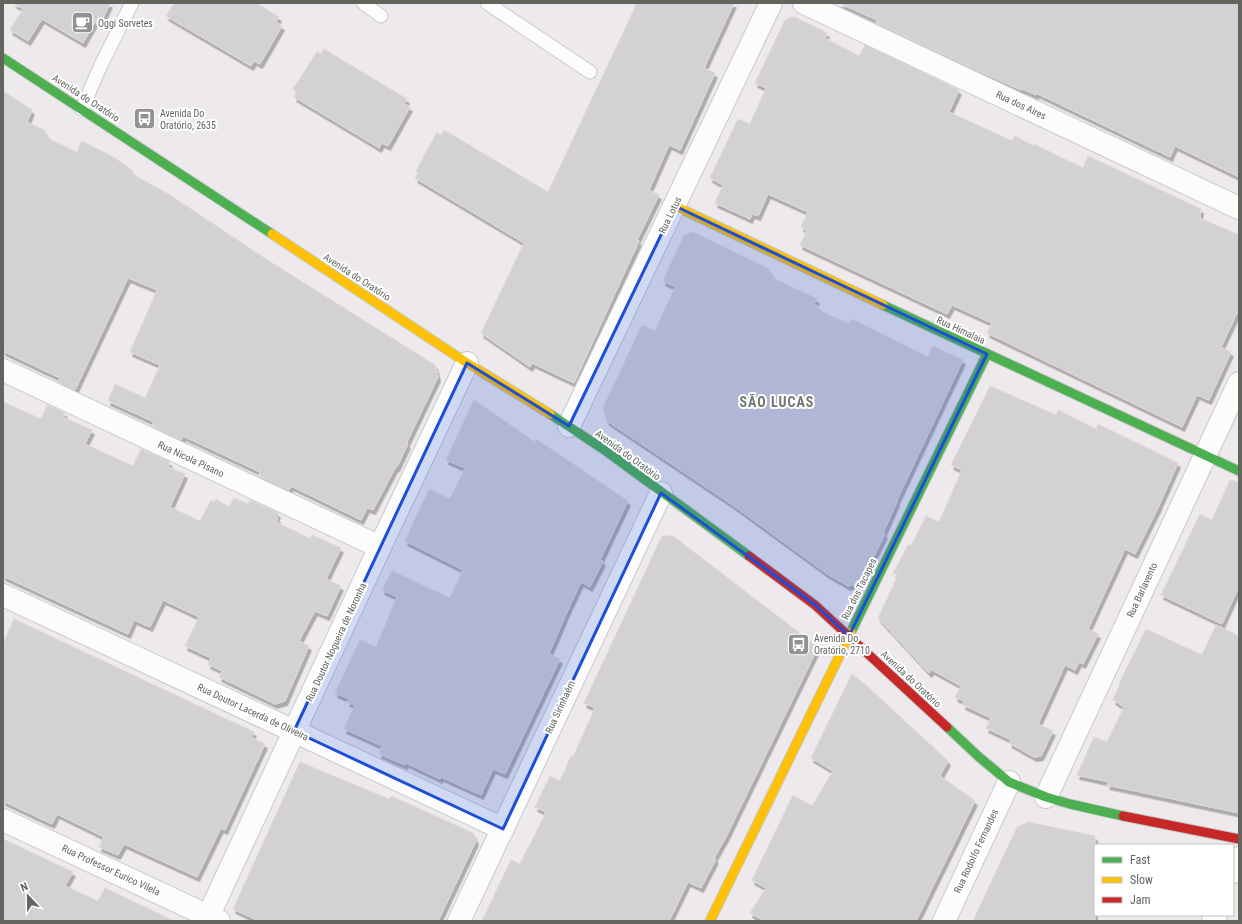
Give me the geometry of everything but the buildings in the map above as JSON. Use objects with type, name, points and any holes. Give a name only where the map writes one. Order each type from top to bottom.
[{"type":"main road","name":"Avenida do Oratório","points":[[3,58],[467,363],[569,426],[606,451],[815,605],[979,757],[1009,782],[1046,797],[1070,804],[1239,840]]},
{"type":"main road","name":"Rua Himalaia","points":[[675,206],[987,354],[1239,471]]},
{"type":"main road","name":"Rua dos Tacapes","points":[[710,921],[987,354]]},
{"type":"street","name":"Rua Lotus","points":[[569,426],[771,3]]},
{"type":"street","name":"Rua dos Aires","points":[[804,3],[1239,208]]},
{"type":"street","name":"Rua Doutor Nogueira de Noronha","points":[[211,919],[294,731],[467,363]]},
{"type":"street","name":"Rua Nicola Pisano","points":[[3,370],[380,547]]},
{"type":"street","name":"Rua Barlavento","points":[[1046,797],[1239,383]]},
{"type":"street","name":"Rua Sirinhaém","points":[[459,921],[661,493]]},
{"type":"street","name":"Rua Doutor Lacerda de Oliveira","points":[[3,594],[503,829]]},
{"type":"street","name":"Rua Rodolfo Fernandes","points":[[944,921],[1009,782]]},
{"type":"street","name":"Rua Professor Eurico Vilela","points":[[3,820],[211,919]]},
{"type":"street","points":[[1234,870],[1239,858]]},
{"type":"lane","points":[[82,109],[100,67],[132,3]]},
{"type":"lane","points":[[363,3],[382,16]]},
{"type":"lane","points":[[487,3],[590,72]]},
{"type":"highlighted area","points":[[675,206],[987,354],[849,636],[815,605],[661,493],[503,829],[294,731],[467,363],[569,426]]},
{"type":"traffic: fast","points":[[3,58],[272,234]]},
{"type":"traffic: fast","points":[[883,305],[1239,471]]},
{"type":"traffic: fast","points":[[851,632],[987,354]]},
{"type":"traffic: fast","points":[[550,414],[606,451],[749,556]]},
{"type":"traffic: fast","points":[[947,727],[979,757],[1009,782],[1046,797],[1123,816]]},
{"type":"traffic: slow","points":[[675,206],[883,305]]},
{"type":"traffic: slow","points":[[272,234],[467,363],[550,414]]},
{"type":"traffic: slow","points":[[710,921],[851,632]]},
{"type":"traffic: jam","points":[[749,556],[815,605],[947,727]]},
{"type":"traffic: jam","points":[[1123,816],[1239,839]]},
{"type":"place","name":"Oggi Sorvetes","points":[[83,23]]},
{"type":"place","name":"Avenida Do Oratório, 2635","points":[[145,119]]},
{"type":"place","name":"Avenida Do Oratório, 2710","points":[[799,644]]},
{"type":"district","name":"SÃO LUCAS","points":[[777,402]]}]
